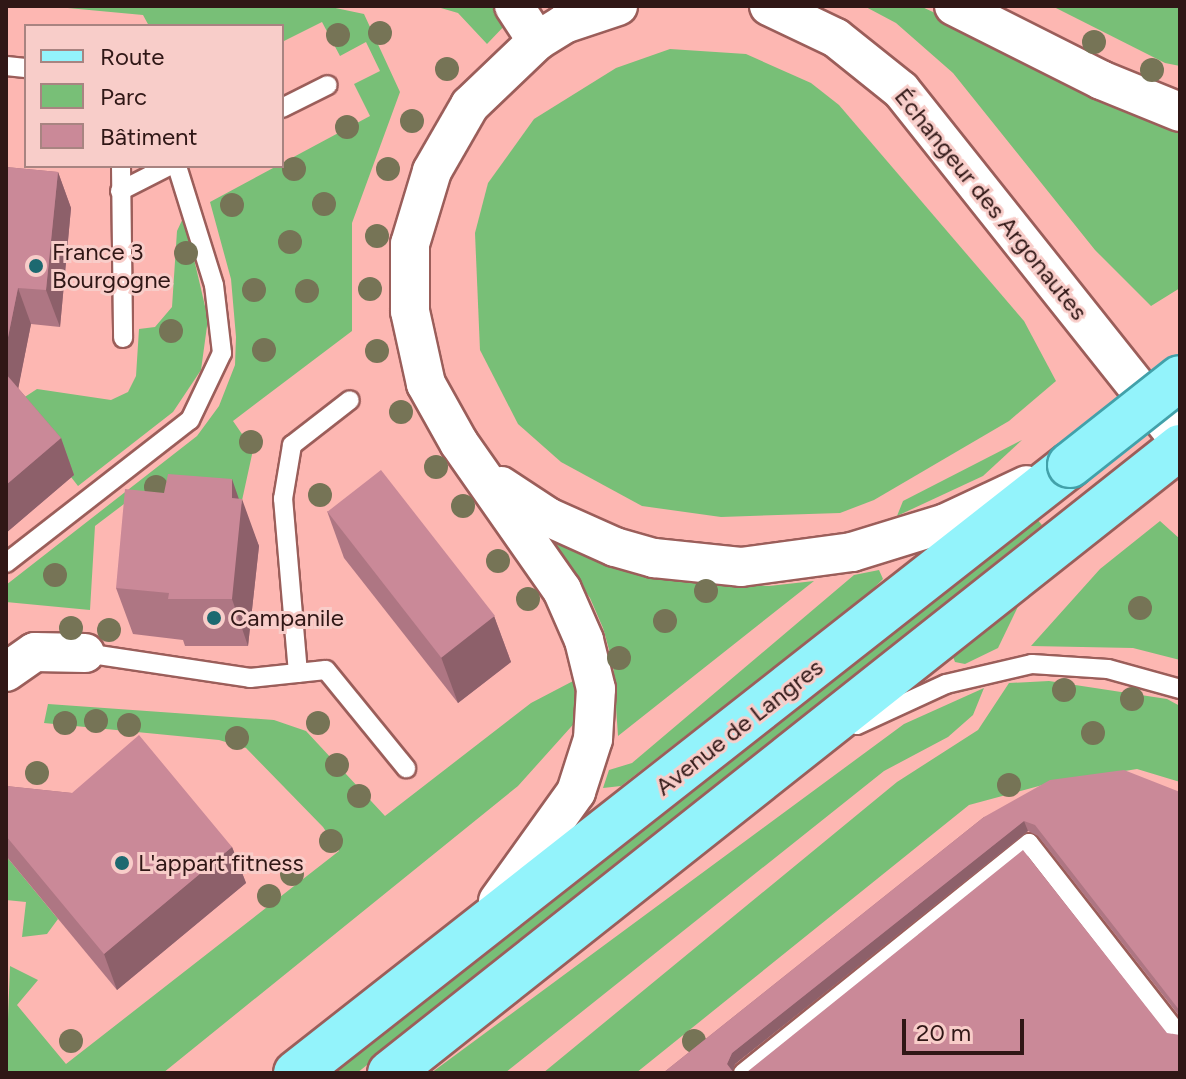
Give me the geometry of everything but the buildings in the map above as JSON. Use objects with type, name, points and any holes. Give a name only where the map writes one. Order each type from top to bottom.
[{"type":"main road","name":"Avenue de Langres","points":[[296,1073],[458,950],[1180,378]]},
{"type":"main road","points":[[390,1073],[1180,447]]},
{"type":"street","points":[[514,6],[537,41]]},
{"type":"street","points":[[458,950],[564,812],[587,764],[597,718],[593,670],[573,614],[483,472],[459,443],[426,384],[410,311],[410,244],[432,171],[450,134],[503,67],[564,24],[618,6]]},
{"type":"street","name":"Échangeur des Argonautes","points":[[769,6],[836,38],[901,90],[1180,441]]},
{"type":"street","points":[[954,6],[1101,80],[1180,112]]},
{"type":"street","points":[[483,472],[548,517],[615,547],[654,558],[741,567],[866,548],[946,523],[1070,465]]},
{"type":"street","points":[[6,672],[35,652],[85,653]]},
{"type":"lane","points":[[284,107],[328,85]]},
{"type":"lane","points":[[121,168],[123,338]]},
{"type":"lane","points":[[120,191],[165,168]]},
{"type":"lane","points":[[6,563],[190,420],[222,353],[214,285],[178,168]]},
{"type":"lane","points":[[298,673],[283,499],[292,445],[350,400]]},
{"type":"lane","points":[[85,653],[250,678],[326,670],[406,768]]},
{"type":"lane","points":[[786,759],[917,696],[1003,668],[1063,664],[1108,669],[1180,689]]},
{"type":"lane","points":[[743,1073],[1029,843],[1180,1036]]},
{"type":"green space","points":[[46,6],[326,6],[364,14],[400,92],[352,223],[352,331],[233,421],[253,450],[241,505],[124,504],[95,526],[90,610],[6,602],[6,585],[197,436],[219,406],[235,365],[236,337],[231,279],[210,202],[273,168],[284,168],[284,162],[370,116],[354,84],[380,71],[366,42],[340,56],[322,22],[284,41],[284,24],[148,24],[143,15]]},
{"type":"green space","points":[[434,6],[502,6],[508,22],[487,44],[458,13]]},
{"type":"green space","points":[[864,6],[920,6],[1180,126],[1180,288],[1151,306],[1095,250],[953,73],[896,23]]},
{"type":"green space","points":[[1052,6],[1180,6],[1180,66],[1165,63]]},
{"type":"green space","points":[[670,49],[746,54],[811,83],[839,105],[1024,321],[1056,381],[1009,421],[874,500],[840,513],[721,517],[642,506],[561,462],[518,424],[480,350],[475,233],[488,183],[534,119],[616,68]]},
{"type":"green space","points":[[184,216],[208,319],[201,370],[173,412],[78,486],[14,404],[37,389],[111,400],[128,392],[136,376],[139,329],[155,327],[172,307],[177,231]]},
{"type":"green space","points":[[1022,440],[983,476],[897,516],[903,501]]},
{"type":"green space","points":[[1036,518],[1042,525],[357,1073],[328,1073]]},
{"type":"green space","points":[[1160,521],[1180,539],[1180,660],[1133,648],[1031,646],[1100,569]]},
{"type":"green space","points":[[551,542],[634,572],[678,581],[769,586],[814,581],[618,736],[613,664],[603,628],[590,598]]},
{"type":"green space","points":[[879,570],[883,579],[866,596],[621,786],[603,788],[609,770],[632,763],[854,575]]},
{"type":"green space","points":[[1023,596],[998,648],[965,664],[955,662],[952,654]]},
{"type":"green space","points":[[575,680],[579,718],[518,786],[163,1073],[6,1073],[10,966],[38,980],[17,1005],[66,1064],[339,851],[323,827],[246,748],[219,740],[44,723],[48,704],[274,720],[306,731],[385,816],[531,703]]},
{"type":"green space","points":[[1049,681],[1167,699],[1180,706],[1180,782],[1137,769],[1050,783],[969,805],[636,1073],[543,1073],[897,782],[978,730],[1009,683]]},
{"type":"green space","points":[[984,688],[973,715],[948,737],[884,771],[505,1073],[431,1073],[904,724]]},
{"type":"green space","points":[[6,856],[58,919],[47,934],[22,937],[26,902],[6,900]]},
{"type":"place","name":"France 3 Bourgogne","points":[[36,266]]},
{"type":"place","name":"Campanile","points":[[214,618]]},
{"type":"place","name":"L'appart fitness","points":[[122,863]]}]
